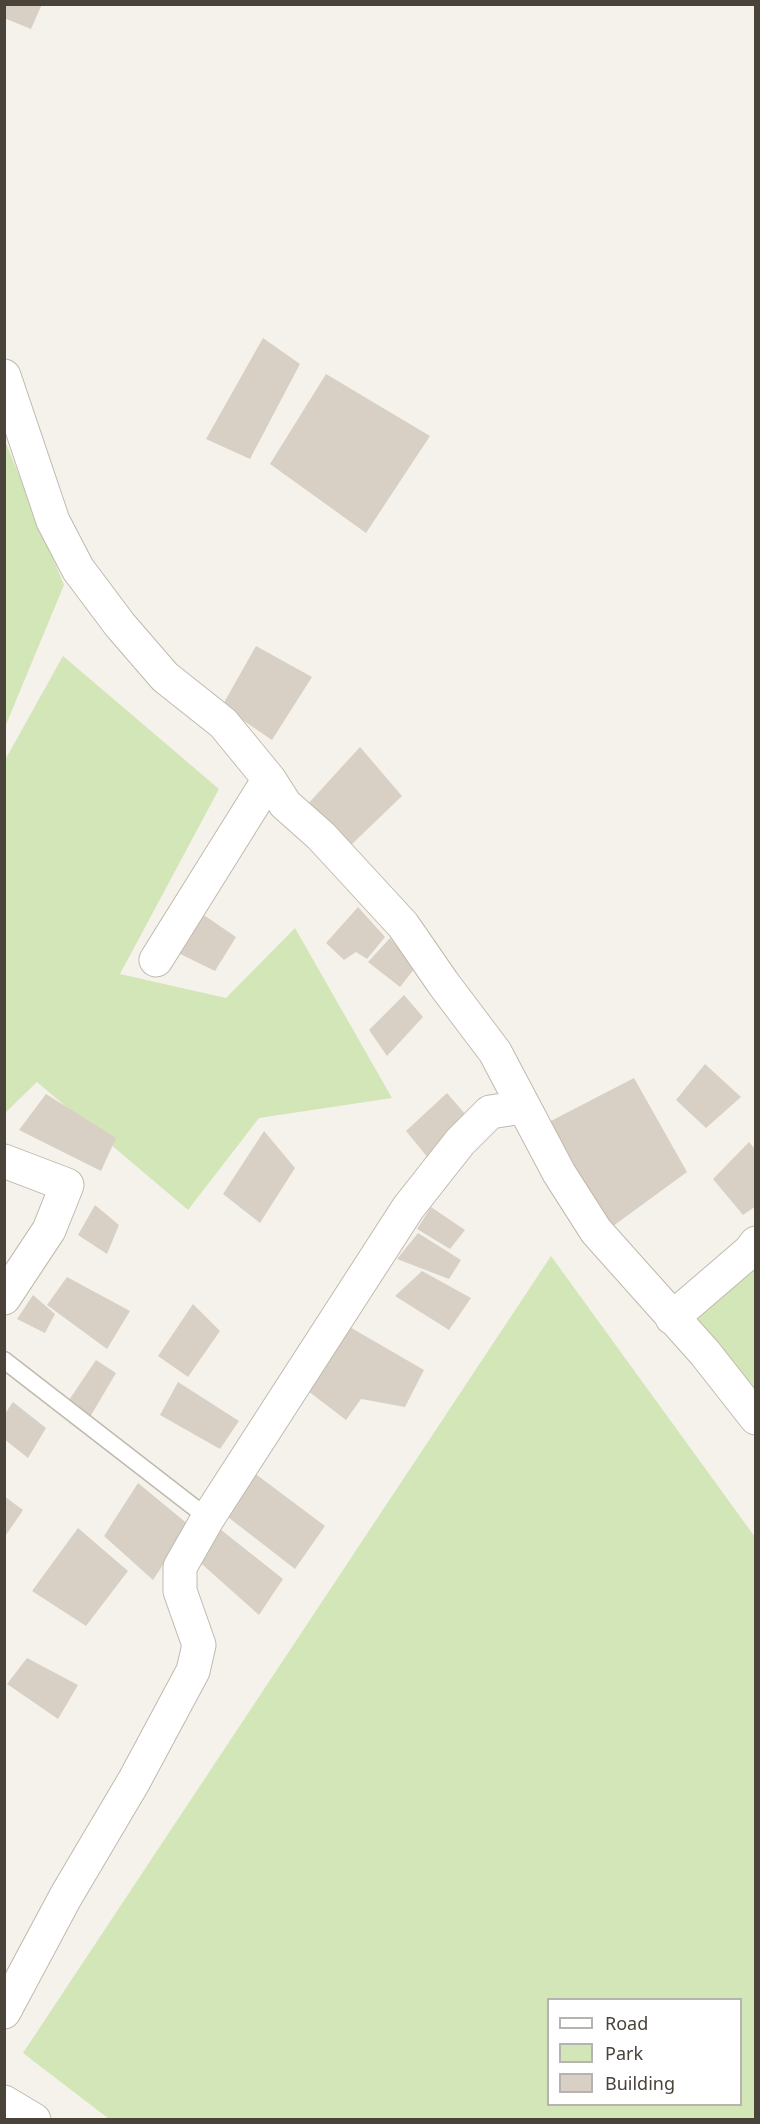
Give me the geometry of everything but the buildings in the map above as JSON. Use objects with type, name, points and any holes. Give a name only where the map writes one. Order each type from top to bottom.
[{"type":"street","points":[[4,376],[53,521],[78,569],[120,625],[165,677],[223,723],[269,779],[285,804],[321,836],[403,925],[495,1052],[559,1173],[596,1232],[705,1353],[756,1418]]},
{"type":"street","points":[[156,960],[269,779]]},
{"type":"street","points":[[4,2012],[66,1896],[134,1781],[193,1671],[199,1645],[180,1591],[180,1567],[207,1518],[408,1208],[460,1142],[490,1112],[523,1107]]},
{"type":"street","points":[[4,1161],[67,1185],[49,1230],[4,1298]]},
{"type":"street","points":[[672,1318],[750,1251],[756,1243]]},
{"type":"street","points":[[4,2102],[34,2120]]},
{"type":"lane","points":[[4,1360],[207,1518]]},
{"type":"green space","points":[[5,441],[64,585],[5,727]]},
{"type":"green space","points":[[63,656],[219,789],[120,974],[226,998],[295,928],[392,1098],[259,1118],[188,1210],[37,1082],[5,1113],[5,760]]},
{"type":"green space","points":[[551,1256],[755,1537],[755,2119],[109,2119],[23,2053]]},
{"type":"green space","points":[[755,1256],[755,1399],[689,1322]]}]
